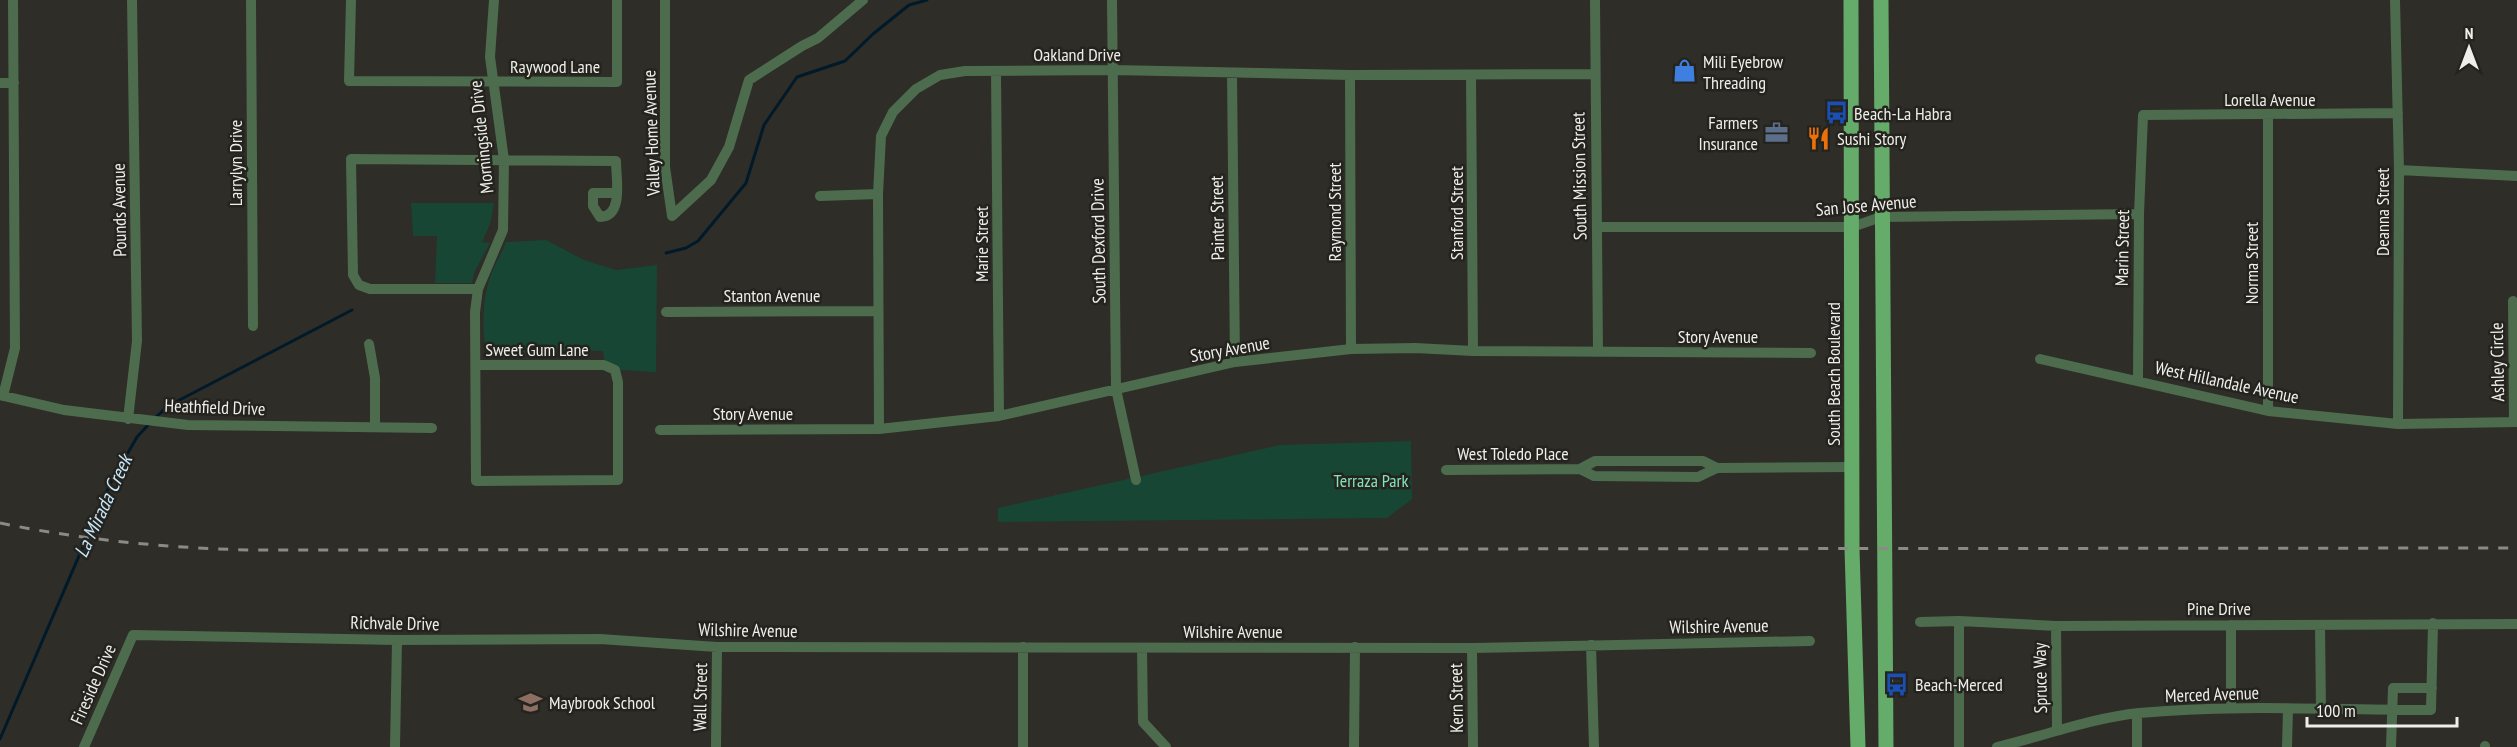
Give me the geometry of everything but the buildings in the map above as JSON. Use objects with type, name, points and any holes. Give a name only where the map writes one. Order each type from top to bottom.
[{"type":"main road","name":"South Beach Boulevard","points":[[1851,0],[1852,549],[1858,747]]},
{"type":"main road","points":[[1881,0],[1886,747]]},
{"type":"street","points":[[2,395],[15,348],[14,0]]},
{"type":"street","name":"Pounds Avenue","points":[[132,0],[137,341],[133,419]]},
{"type":"street","name":"Larrylyn Drive","points":[[251,0],[253,326]]},
{"type":"street","name":"Raywood Lane","points":[[351,0],[350,81],[492,83],[617,82],[617,0]]},
{"type":"street","name":"Morningside Drive","points":[[476,481],[477,289],[503,231],[504,160],[490,57],[494,0]]},
{"type":"street","name":"Valley Home Avenue","points":[[664,0],[665,167],[672,216],[711,180],[716,172],[729,147],[749,80],[818,38],[863,0]]},
{"type":"street","name":"South Dexford Drive","points":[[1112,0],[1116,389],[1136,480]]},
{"type":"street","name":"South Mission Street","points":[[1595,0],[1598,351]]},
{"type":"street","name":"Deanna Street","points":[[2395,0],[2399,170],[2398,423]]},
{"type":"street","name":"Oakland Drive","points":[[879,429],[878,194],[881,136],[892,112],[916,89],[940,75],[965,71],[1113,70],[1350,75],[1594,74]]},
{"type":"street","name":"Marie Street","points":[[996,72],[999,416]]},
{"type":"street","name":"Painter Street","points":[[1232,74],[1235,362]]},
{"type":"street","name":"Raymond Street","points":[[1350,75],[1351,349]]},
{"type":"street","name":"Stanford Street","points":[[1471,75],[1473,351]]},
{"type":"street","points":[[0,83],[14,83]]},
{"type":"street","name":"Lorella Avenue","points":[[2143,115],[2268,116],[2398,113]]},
{"type":"street","name":"Marin Street","points":[[2138,380],[2139,214],[2143,115]]},
{"type":"street","name":"Norma Street","points":[[2268,116],[2268,411]]},
{"type":"street","points":[[477,289],[370,289],[358,285],[352,275],[351,159],[616,161],[616,193]]},
{"type":"street","points":[[2399,170],[2517,176]]},
{"type":"street","points":[[820,196],[878,194]]},
{"type":"street","name":"San Jose Avenue","points":[[1597,227],[1852,227],[1881,217],[2139,214]]},
{"type":"street","name":"Ashley Circle","points":[[2513,301],[2516,422]]},
{"type":"street","name":"Stanton Avenue","points":[[666,312],[878,311]]},
{"type":"street","points":[[369,344],[375,378],[375,427]]},
{"type":"street","name":"Story Avenue","points":[[660,430],[879,429],[999,416],[1235,362],[1351,349],[1811,353]]},
{"type":"street","name":"West Hillandale Avenue","points":[[2040,358],[2268,411],[2398,423],[2516,422]]},
{"type":"street","name":"Sweet Gum Lane","points":[[476,365],[604,365],[615,370],[618,382],[618,480],[476,481]]},
{"type":"street","name":"Heathfield Drive","points":[[2,395],[64,410],[188,425],[432,428]]},
{"type":"street","name":"West Toledo Place","points":[[1446,470],[1580,469],[1595,461],[1703,461],[1717,468],[1853,467]]},
{"type":"street","points":[[1959,621],[1959,747]]},
{"type":"street","name":"Pine Drive","points":[[1920,622],[1959,621],[2056,626],[2517,624]]},
{"type":"street","points":[[2391,747],[2393,688],[2432,688],[2433,623]]},
{"type":"street","points":[[2231,624],[2231,708]]},
{"type":"street","points":[[2320,625],[2320,710]]},
{"type":"street","name":"Spruce Way","points":[[2056,626],[2057,730]]},
{"type":"street","name":"Richvale Drive","points":[[133,634],[397,640],[600,639],[657,645]]},
{"type":"street","name":"Fireside Drive","points":[[84,747],[133,634]]},
{"type":"street","points":[[395,747],[397,640]]},
{"type":"street","name":"Wilshire Avenue","points":[[657,645],[1472,648],[1810,641]]},
{"type":"street","points":[[1592,645],[1593,747]]},
{"type":"street","name":"Wall Street","points":[[716,747],[717,647]]},
{"type":"street","points":[[1023,647],[1023,747]]},
{"type":"street","points":[[1354,647],[1354,747]]},
{"type":"street","points":[[1142,648],[1143,722],[1166,747]]},
{"type":"street","name":"Kern Street","points":[[1472,648],[1473,747]]},
{"type":"street","name":"Merced Avenue","points":[[1997,747],[2032,743],[2057,730],[2137,714],[2231,708],[2432,710],[2432,688]]},
{"type":"street","points":[[2287,747],[2288,709]]},
{"type":"street","points":[[2137,714],[2137,747]]},
{"type":"green space","points":[[411,203],[494,203],[490,224],[482,242],[490,243],[474,273],[472,283],[435,283],[437,236],[413,236]]},
{"type":"green space","points":[[546,240],[584,260],[616,270],[657,265],[656,372],[621,370],[604,359],[603,351],[551,350],[549,355],[488,356],[483,325],[485,302],[492,272],[506,242]]},
{"type":"green space","name":"Terraza Park","points":[[1411,441],[1412,499],[1387,518],[998,522],[998,508],[1280,445]]},
{"type":"waterway","name":"La Mirada Creek","points":[[666,253],[686,248],[698,241],[746,183],[764,125],[797,77],[845,61],[873,34],[909,5],[927,0]]},
{"type":"waterway","name":"La Mirada Creek","points":[[154,419],[168,406],[352,310]]},
{"type":"waterway","name":"La Mirada Creek","points":[[0,739],[110,484],[137,437],[149,424]]},
{"type":"railway","points":[[0,523],[125,542],[251,550],[2517,548]]},
{"type":"place","name":"Mili Eyebrow Threading","points":[[1685,71]]},
{"type":"place","name":"Beach-La Habra","points":[[1836,113]]},
{"type":"place","name":"Farmers Insurance","points":[[1776,132]]},
{"type":"place","name":"Sushi Story","points":[[1819,138]]},
{"type":"place","name":"Beach-Merced","points":[[1897,684]]},
{"type":"place","name":"Maybrook School","points":[[531,702]]}]
